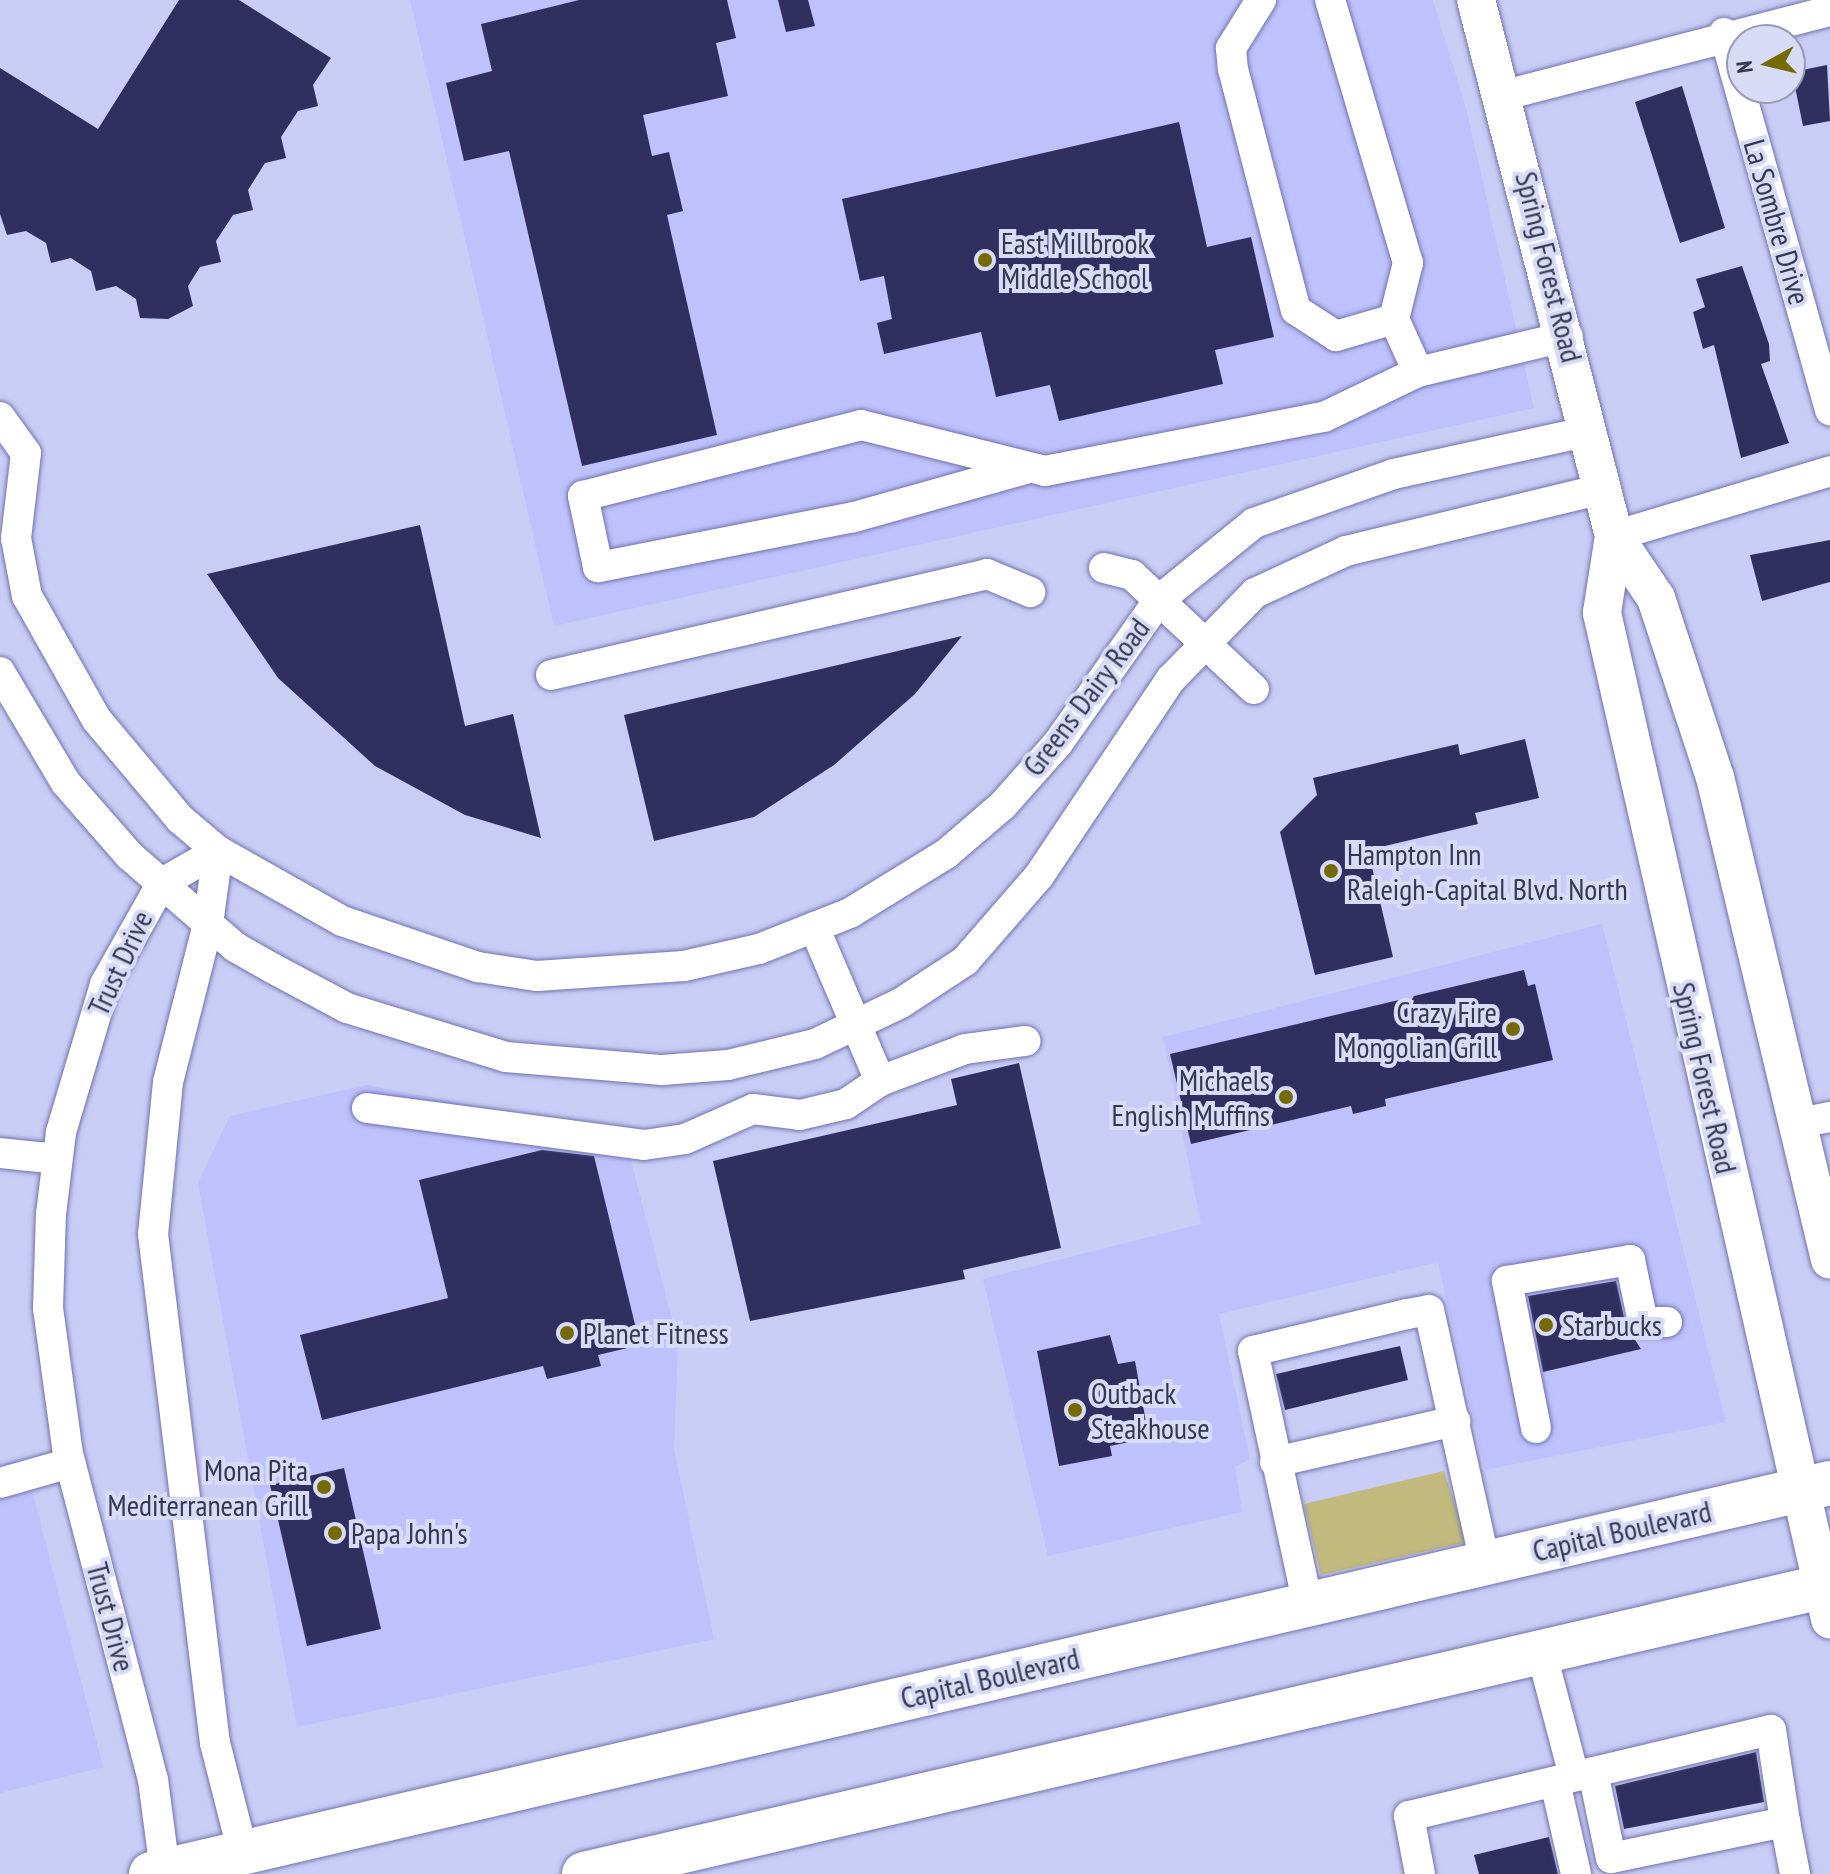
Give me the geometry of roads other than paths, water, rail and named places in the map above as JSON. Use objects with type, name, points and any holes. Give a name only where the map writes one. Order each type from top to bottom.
[{"type":"highway","name":"Capital Boulevard","points":[[158,1872],[1815,1487]]},
{"type":"highway","points":[[584,1874],[1541,1651],[1827,1597]]},
{"type":"main road","name":"Spring Forest Road","points":[[1476,0],[1505,95],[1568,336],[1614,536],[1656,598],[1689,694],[1814,1120],[1830,1259]]},
{"type":"main road","name":"Spring Forest Road","points":[[1614,536],[1602,613],[1815,1487],[1827,1597]]},
{"type":"street","points":[[1261,0],[1241,23],[1231,48],[1233,69],[1296,310],[1336,336],[1394,319]]},
{"type":"street","points":[[1330,0],[1408,263],[1394,319],[1418,372]]},
{"type":"street","points":[[1505,95],[1724,33],[1830,11]]},
{"type":"street","name":"La Sombre Drive","points":[[1724,33],[1830,410]]},
{"type":"street","points":[[1025,469],[861,425],[583,496],[598,567],[854,517],[1025,469],[1173,450],[1324,417],[1418,372],[1568,336]]},
{"type":"street","name":"Greens Dairy Road","points":[[0,417],[26,453],[18,559],[58,661],[138,772],[218,851],[354,926],[478,967],[537,976],[684,966],[814,927],[912,876],[1003,805],[1058,743],[1159,600],[1254,523],[1316,496],[1590,431]]},
{"type":"street","points":[[1614,536],[1830,471]]},
{"type":"street","name":"Greens Dairy Road","points":[[0,672],[66,783],[162,883],[235,947],[347,1008],[506,1057],[617,1069],[728,1065],[770,1058],[856,1025],[931,987],[994,933],[1204,640],[1255,593],[1300,567],[1603,489]]},
{"type":"street","points":[[1104,568],[1132,575],[1254,689]]},
{"type":"street","points":[[551,675],[987,574],[1030,592]]},
{"type":"street","points":[[218,851],[208,924],[168,1082],[153,1234],[215,1743],[243,1853]]},
{"type":"street","name":"Trust Drive","points":[[158,1872],[153,1780],[70,1463],[48,1308],[57,1159],[75,1071],[105,984],[162,883],[218,851]]},
{"type":"street","points":[[814,927],[880,1081]]},
{"type":"street","points":[[367,1108],[644,1145],[685,1139],[753,1109],[800,1115],[846,1104],[880,1081],[965,1049],[1025,1041]]},
{"type":"street","points":[[0,1153],[57,1159]]},
{"type":"street","points":[[1536,1428],[1507,1281],[1630,1260],[1643,1322],[1667,1322]]},
{"type":"street","points":[[1308,1605],[1253,1351],[1407,1314],[1429,1310],[1485,1563]]},
{"type":"street","points":[[1275,1462],[1455,1421]]},
{"type":"street","points":[[0,1483],[70,1463]]},
{"type":"street","points":[[1541,1651],[1574,1777],[1611,1858],[1785,1822]]},
{"type":"street","points":[[1420,1874],[1409,1816],[1771,1730],[1795,1874]]},
{"type":"street","points":[[1574,1777],[1576,1874]]},
{"type":"place","name":"East Millbrook Middle School","points":[[985,260]]},
{"type":"place","name":"Hampton Inn Raleigh-Capital Blvd. North","points":[[1331,871]]},
{"type":"place","name":"Crazy Fire Mongolian Grill","points":[[1513,1029]]},
{"type":"place","name":"Michaels English Muffins","points":[[1286,1097]]},
{"type":"place","name":"Starbucks","points":[[1546,1325]]},
{"type":"place","name":"Planet Fitness","points":[[567,1333]]},
{"type":"place","name":"Outback Steakhouse","points":[[1075,1410]]},
{"type":"place","name":"Mona Pita Mediterranean Grill","points":[[324,1487]]},
{"type":"place","name":"Papa John's","points":[[335,1533]]}]
